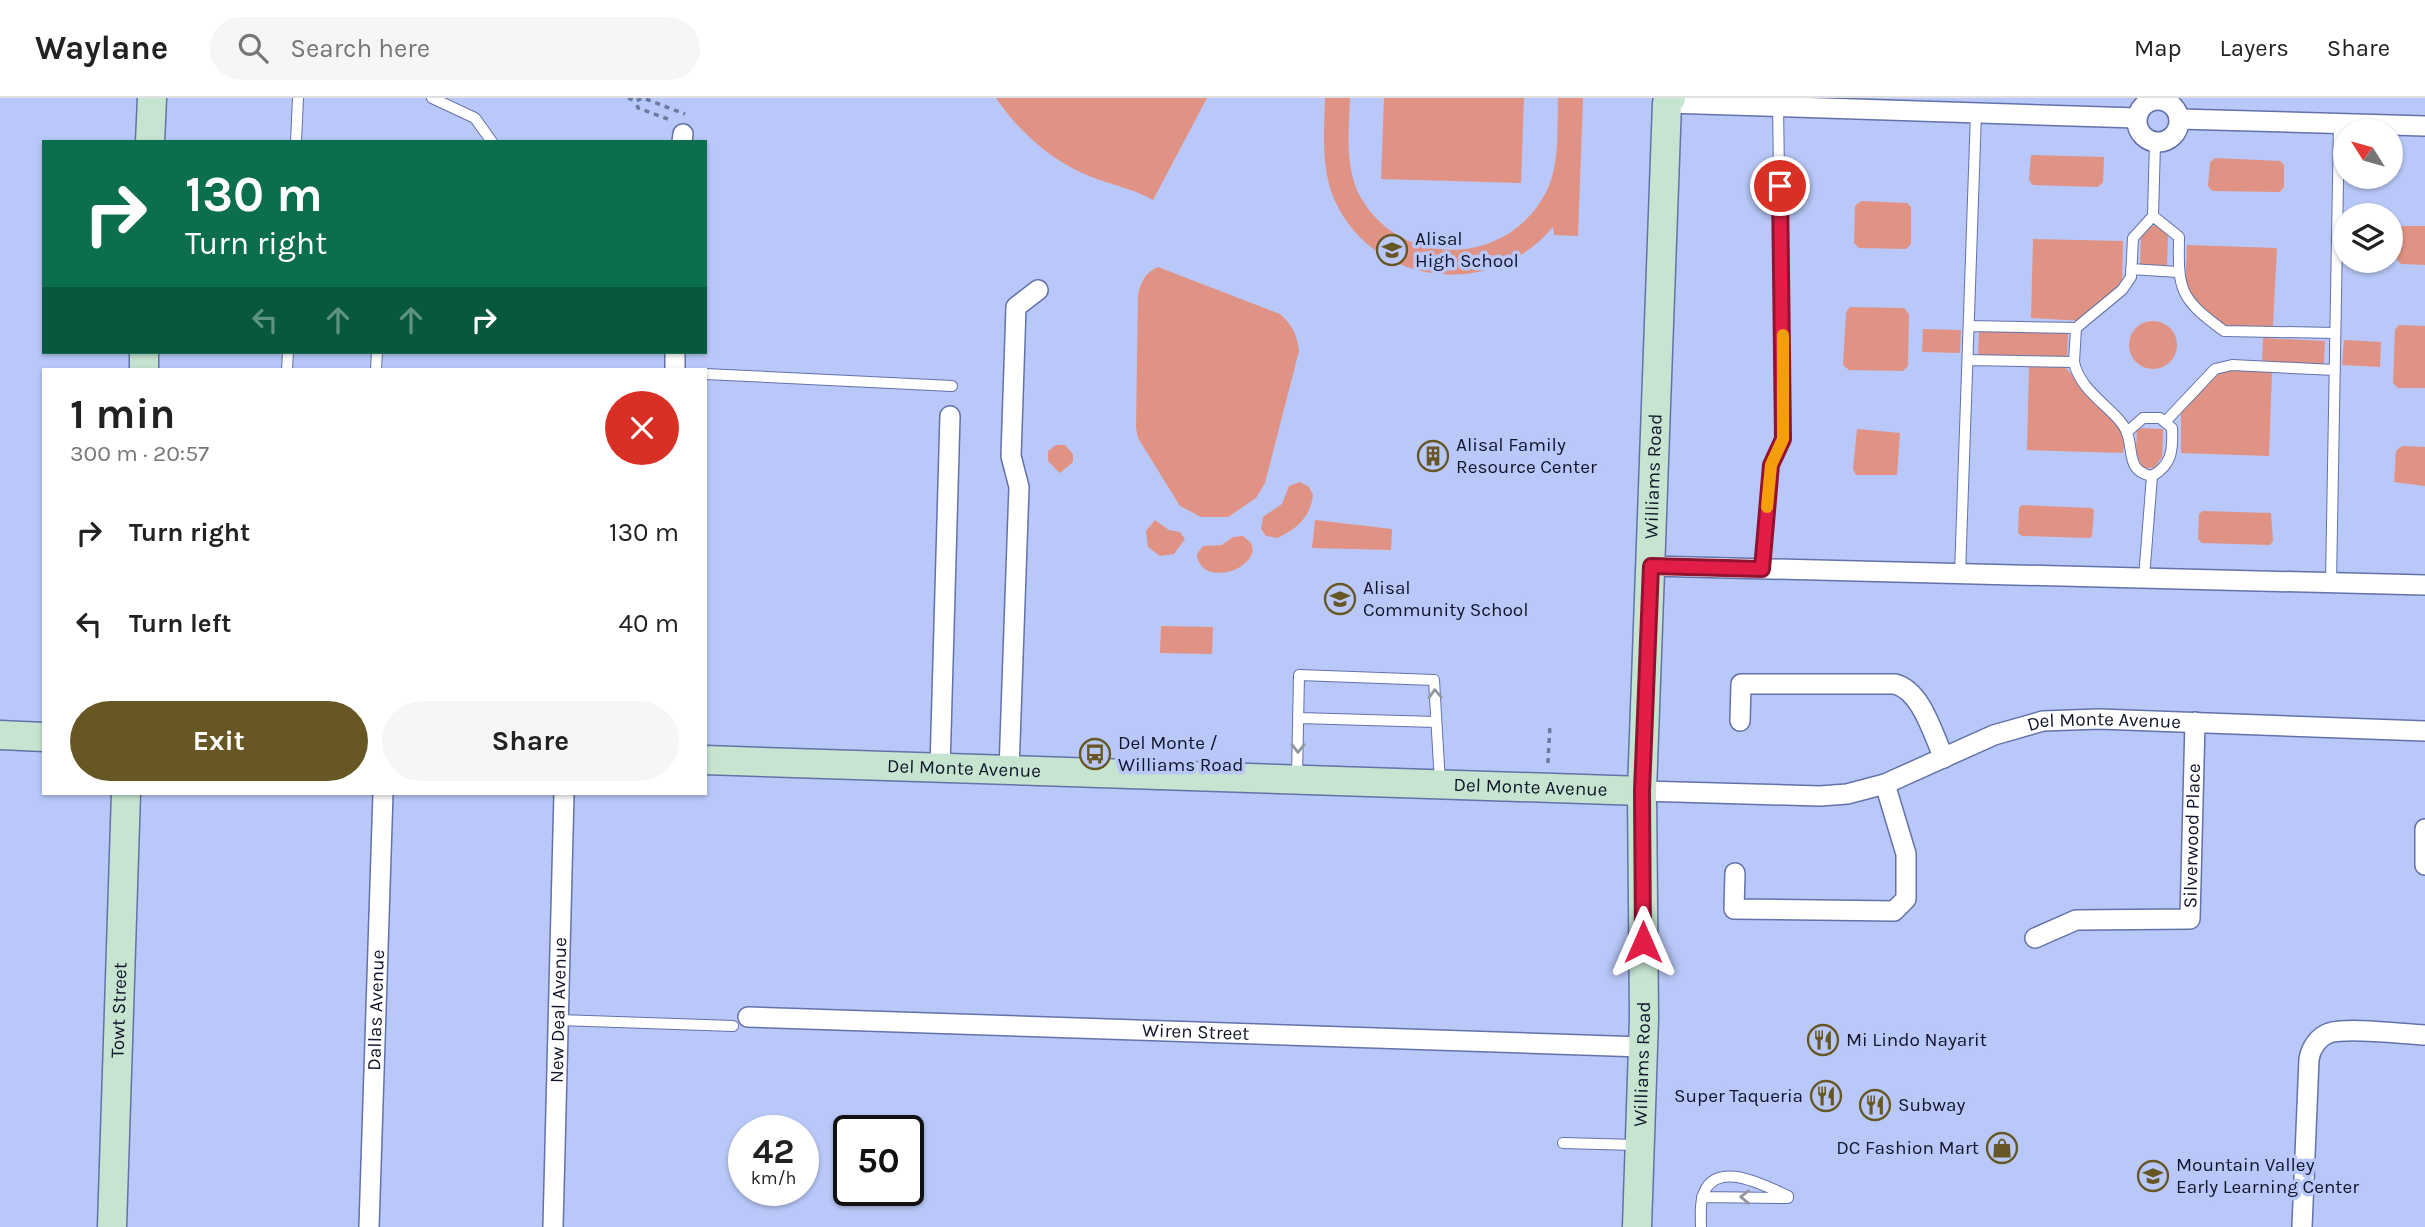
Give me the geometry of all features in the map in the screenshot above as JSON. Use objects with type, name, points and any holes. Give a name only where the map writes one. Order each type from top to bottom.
[{"type":"street","points":[[150,140],[152,98]]},
{"type":"street","points":[[1667,100],[2137,118]]},
{"type":"street","name":"Williams Road","points":[[1637,1227],[1642,1047],[1642,791],[1667,100]]},
{"type":"street","points":[[2155,100],[2172,105],[2179,118],[2176,132],[2171,138],[2155,142],[2143,137],[2137,128],[2141,107],[2155,100]]},
{"type":"street","points":[[2179,118],[2333,124]]},
{"type":"street","points":[[2403,125],[2425,126]]},
{"type":"street","points":[[1009,770],[1019,487],[1011,456],[1016,307],[1038,290]]},
{"type":"street","points":[[940,768],[950,416]]},
{"type":"street","points":[[1651,566],[2425,585]]},
{"type":"street","points":[[1740,721],[1741,684],[1895,684],[1904,686],[1915,697],[1944,758]]},
{"type":"street","name":"Del Monte Avenue","points":[[707,760],[1297,778],[1440,787],[1820,796],[1847,794],[1885,784],[1994,734],[2043,720],[2195,722],[2425,731]]},
{"type":"street","name":"Silverwood Place","points":[[2035,938],[2076,920],[2190,919],[2195,722]]},
{"type":"street","points":[[0,735],[42,737]]},
{"type":"street","points":[[1735,873],[1734,909],[1894,911],[1906,899],[1906,854],[1885,784]]},
{"type":"street","name":"Towt Street","points":[[112,1227],[126,795]]},
{"type":"street","name":"Dallas Avenue","points":[[369,1227],[383,795]]},
{"type":"street","name":"New Deal Avenue","points":[[553,1227],[564,795]]},
{"type":"street","points":[[2425,829],[2425,865]]},
{"type":"street","name":"Wiren Street","points":[[740,1022],[1642,1047]]},
{"type":"street","points":[[2302,1227],[2309,1059],[2313,1046],[2323,1036],[2337,1031],[2425,1035]]},
{"type":"lane","points":[[296,140],[298,98]]},
{"type":"lane","points":[[432,98],[475,118],[491,140]]},
{"type":"lane","points":[[1762,569],[1771,465],[1783,439],[1778,106]]},
{"type":"lane","points":[[1960,574],[1976,113]]},
{"type":"lane","points":[[1970,326],[2076,328],[2083,326],[2122,290],[2131,277],[2133,238],[2153,216],[2155,142]]},
{"type":"lane","points":[[2331,583],[2338,189]]},
{"type":"lane","points":[[2153,216],[2179,237],[2178,272],[2183,292],[2224,331],[2336,333]]},
{"type":"lane","points":[[2131,269],[2178,272]]},
{"type":"lane","points":[[2076,328],[2074,362],[2079,378],[2127,432],[2132,464],[2142,474],[2152,476],[2165,468],[2173,449],[2172,428],[2160,418],[2143,418],[2127,432]]},
{"type":"lane","points":[[1969,360],[2074,362]]},
{"type":"lane","points":[[2165,422],[2215,369],[2232,365],[2335,370]]},
{"type":"lane","points":[[707,374],[952,386]]},
{"type":"lane","points":[[2144,578],[2152,476]]},
{"type":"lane","points":[[1297,778],[1299,675],[1434,680],[1440,787]]},
{"type":"lane","points":[[1299,718],[1436,722]]},
{"type":"lane","points":[[559,1020],[740,1022]]},
{"type":"lane","points":[[1563,1143],[1640,1145]]},
{"type":"lane","points":[[1701,1227],[1702,1197],[1713,1182],[1728,1175],[1743,1176],[1788,1197],[1702,1197]]},
{"type":"path","points":[[628,98],[636,101],[643,98],[688,115]]},
{"type":"path","points":[[636,101],[638,108],[668,119]]},
{"type":"path","points":[[1548,763],[1550,724]]},
{"type":"shaded area","points":[[996,98],[1207,98],[1153,200],[1069,167],[1045,151],[1023,131]]},
{"type":"shaded area","points":[[1325,98],[1350,98],[1349,149],[1352,174],[1361,198],[1380,222],[1403,238],[1430,248],[1458,250],[1485,245],[1510,232],[1532,214],[1552,178],[1557,144],[1558,98],[1583,98],[1578,236],[1554,235],[1553,227],[1529,250],[1501,265],[1471,273],[1441,274],[1411,268],[1383,255],[1358,236],[1333,196],[1324,155]]},
{"type":"shaded area","points":[[1384,98],[1524,98],[1521,183],[1381,179]]},
{"type":"shaded area","points":[[2031,155],[2104,157],[2103,182],[2098,187],[2033,185],[2029,180]]},
{"type":"shaded area","points":[[2215,158],[2280,161],[2284,165],[2284,187],[2280,192],[2212,191],[2208,186],[2210,162]]},
{"type":"shaded area","points":[[1861,201],[1907,203],[1911,207],[1911,244],[1906,249],[1859,248],[1854,243],[1855,206]]},
{"type":"shaded area","points":[[2160,225],[2168,234],[2167,266],[2140,265],[2141,234],[2150,226]]},
{"type":"shaded area","points":[[2403,226],[2425,226],[2425,265],[2403,264]]},
{"type":"shaded area","points":[[2033,239],[2123,241],[2122,286],[2083,321],[2031,318]]},
{"type":"shaded area","points":[[2187,245],[2277,248],[2273,326],[2220,326],[2185,289]]},
{"type":"shaded area","points":[[1158,267],[1280,314],[1291,326],[1297,340],[1299,351],[1265,483],[1256,498],[1228,517],[1201,517],[1180,506],[1138,438],[1138,295],[1144,278]]},
{"type":"shaded area","points":[[1850,307],[1904,308],[1909,314],[1908,366],[1903,371],[1849,370],[1843,365],[1846,312]]},
{"type":"shaded area","points":[[2153,321],[2170,328],[2177,345],[2170,362],[2153,369],[2136,362],[2129,345],[2136,328]]},
{"type":"shaded area","points":[[2399,325],[2425,326],[2425,388],[2398,388],[2393,383],[2395,330]]},
{"type":"shaded area","points":[[1923,329],[1961,330],[1960,353],[1922,352]]},
{"type":"shaded area","points":[[1979,331],[2068,333],[2067,358],[1978,356]]},
{"type":"shaded area","points":[[2263,338],[2325,341],[2324,362],[2321,366],[2262,364]]},
{"type":"shaded area","points":[[2344,340],[2381,342],[2380,367],[2342,365]]},
{"type":"shaded area","points":[[2029,365],[2064,366],[2125,435],[2123,453],[2027,450]]},
{"type":"shaded area","points":[[2223,370],[2272,372],[2269,456],[2181,453],[2181,409]]},
{"type":"shaded area","points":[[2137,428],[2163,429],[2162,457],[2154,468],[2143,468],[2136,454]]},
{"type":"shaded area","points":[[1857,429],[1900,433],[1897,475],[1856,475],[1853,469]]},
{"type":"shaded area","points":[[1056,445],[1065,445],[1073,454],[1073,462],[1060,473],[1048,461],[1048,451]]},
{"type":"shaded area","points":[[2402,446],[2425,447],[2425,486],[2394,482],[2396,451]]},
{"type":"shaded area","points":[[1300,482],[1309,487],[1313,495],[1306,516],[1284,535],[1277,538],[1266,536],[1261,529],[1263,517],[1282,504],[1289,486]]},
{"type":"shaded area","points":[[2022,505],[2091,508],[2094,510],[2092,536],[2022,536],[2018,533],[2019,508]]},
{"type":"shaded area","points":[[2203,511],[2271,513],[2273,541],[2270,545],[2202,543],[2198,539],[2199,514]]},
{"type":"shaded area","points":[[1155,520],[1169,530],[1180,532],[1185,539],[1174,554],[1160,556],[1148,547],[1146,531]]},
{"type":"shaded area","points":[[1315,520],[1392,529],[1391,550],[1312,548]]},
{"type":"shaded area","points":[[1243,536],[1251,543],[1253,550],[1242,565],[1224,573],[1214,573],[1206,570],[1200,563],[1197,554],[1203,546],[1222,545],[1233,537]]},
{"type":"shaded area","points":[[1161,626],[1213,627],[1212,654],[1160,653]]},
{"type":"slow traffic","points":[[1767,507],[1771,465],[1783,439],[1783,335]]},
{"type":"place","name":"Alisal High School","points":[[1392,250]]},
{"type":"place","name":"Alisal Family Resource Center","points":[[1433,456]]},
{"type":"place","name":"Alisal Community School","points":[[1340,599]]},
{"type":"place","name":"Del Monte / Williams Road","points":[[1095,754]]},
{"type":"place","name":"Mi Lindo Nayarit","points":[[1823,1040]]},
{"type":"place","name":"Super Taqueria","points":[[1826,1096]]},
{"type":"place","name":"Subway","points":[[1875,1105]]},
{"type":"place","name":"DC Fashion Mart","points":[[2002,1148]]},
{"type":"place","name":"Mountain Valley Early Learning Center","points":[[2153,1176]]},
{"type":"route","points":[[1643,942],[1642,791],[1651,566],[1762,569],[1771,465],[1783,439],[1780,186]]}]
